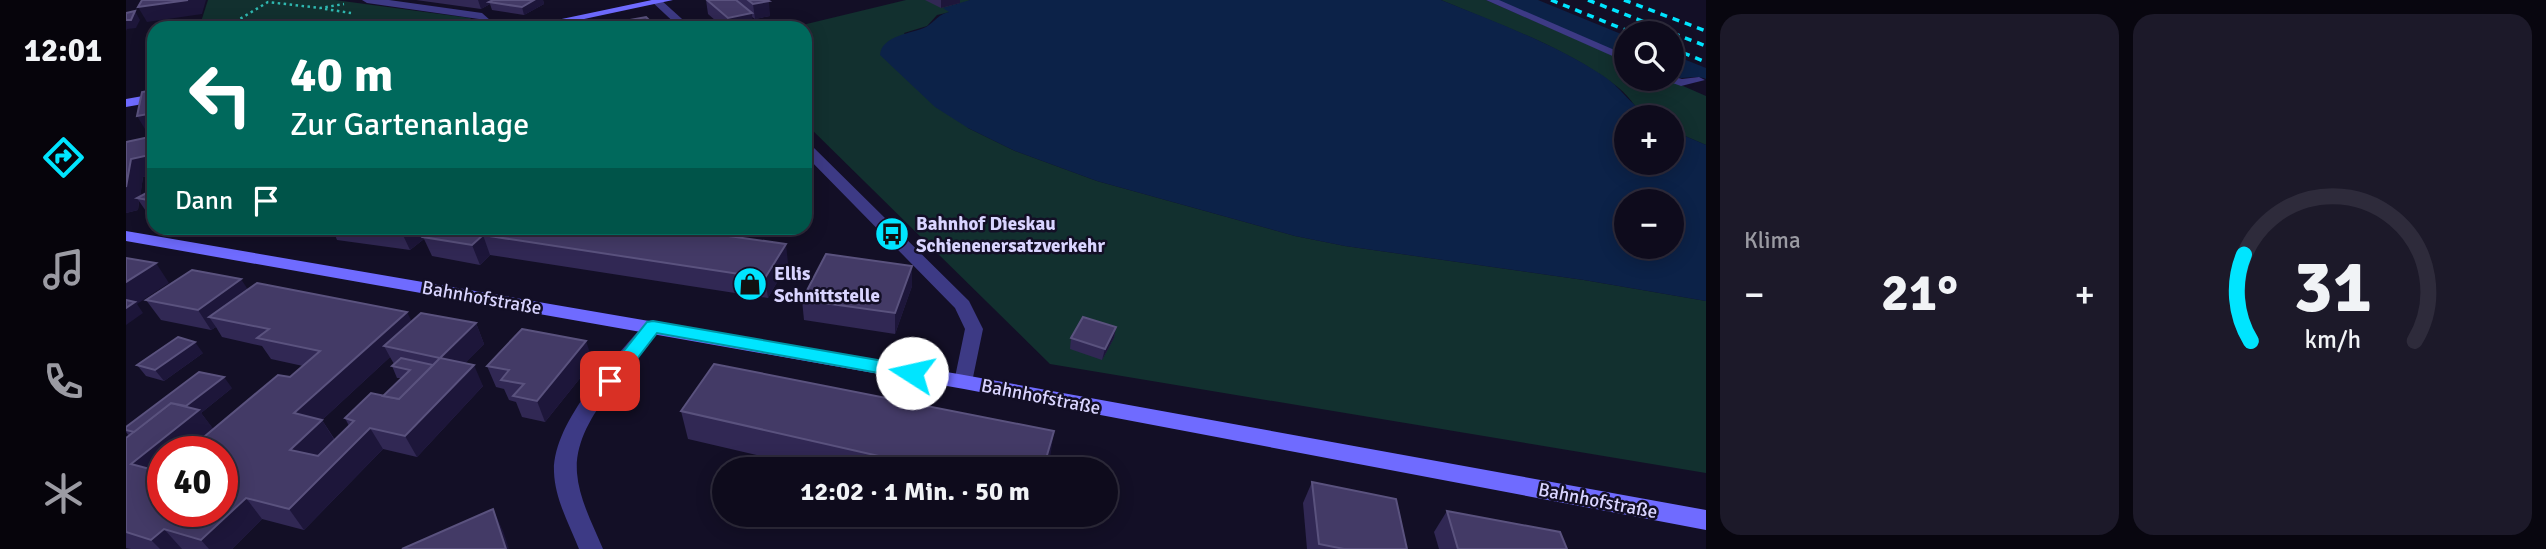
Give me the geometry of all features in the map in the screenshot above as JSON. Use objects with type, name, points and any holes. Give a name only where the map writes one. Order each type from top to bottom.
[{"type":"street","points":[[367,0],[482,16],[487,21]]},
{"type":"street","points":[[560,21],[660,1],[679,21]]},
{"type":"street","points":[[126,103],[147,99]]},
{"type":"street","points":[[812,154],[963,305],[974,329],[964,382]]},
{"type":"street","name":"Bahnhofstraße","points":[[126,236],[653,326],[1706,520]]},
{"type":"street","points":[[591,549],[571,498],[566,461],[581,418],[653,326]]},
{"type":"lane","points":[[1491,0],[1614,54]]},
{"type":"lane","points":[[1684,82],[1699,80]]},
{"type":"path","points":[[237,21],[268,2],[320,8],[351,2]]},
{"type":"green space","points":[[208,0],[335,0],[470,18],[473,21],[201,21]]},
{"type":"green space","points":[[906,0],[970,0],[950,12],[937,15],[927,26],[904,33],[968,128],[1015,151],[1097,181],[1295,236],[1706,301],[1706,473],[1050,364],[812,130],[812,23]]},
{"type":"green space","points":[[1441,0],[1486,0],[1614,56],[1614,84],[1574,59],[1531,37]]},
{"type":"green space","points":[[1684,86],[1706,96],[1706,145],[1684,136],[1684,105],[1634,105],[1623,92],[1684,91]]},
{"type":"water","points":[[970,0],[1441,0],[1544,43],[1583,63],[1614,84],[1614,91],[1621,91],[1635,105],[1614,105],[1614,175],[1684,175],[1684,136],[1706,145],[1706,301],[1295,236],[1097,181],[1015,151],[968,128],[935,107],[880,55],[882,48],[891,39],[926,27],[939,16],[949,12],[943,8]]},
{"type":"water","points":[[1495,0],[1538,0],[1614,31],[1614,52]]},
{"type":"water","points":[[1684,59],[1706,68],[1706,79],[1684,78]]},
{"type":"building","points":[[142,0],[188,0],[138,7]]},
{"type":"building","points":[[534,0],[522,7],[489,2]]},
{"type":"building","points":[[707,0],[736,0],[752,13],[728,18]]},
{"type":"building","points":[[748,0],[767,0],[769,1],[753,4]]},
{"type":"building","points":[[135,11],[131,20],[126,20],[126,13]]},
{"type":"building","points":[[646,17],[650,21],[624,21]]},
{"type":"building","points":[[147,91],[147,114],[137,116],[142,92]]},
{"type":"building","points":[[147,138],[147,156],[131,159],[126,187],[126,142]]},
{"type":"building","points":[[147,193],[147,200],[137,198]]},
{"type":"building","points":[[425,235],[483,235],[472,245],[423,237]]},
{"type":"building","points":[[483,235],[722,235],[786,244],[765,278]]},
{"type":"building","points":[[826,254],[912,266],[895,313],[802,300]]},
{"type":"building","points":[[126,258],[156,263],[126,282]]},
{"type":"building","points":[[192,270],[241,279],[198,310],[146,300]]},
{"type":"building","points":[[257,283],[407,312],[294,413],[322,420],[290,450],[318,456],[354,421],[345,418],[371,393],[399,399],[440,358],[474,365],[405,436],[370,428],[289,509],[246,498],[238,505],[238,436],[205,436],[278,375],[290,377],[320,351],[257,338],[269,329],[209,317]]},
{"type":"building","points":[[126,300],[135,302],[126,308]]},
{"type":"building","points":[[421,313],[476,323],[440,358],[384,346]]},
{"type":"building","points":[[1083,317],[1116,327],[1105,349],[1071,338]]},
{"type":"building","points":[[522,329],[586,341],[537,401],[513,396],[524,384],[501,380],[509,370],[487,366]]},
{"type":"building","points":[[178,337],[195,342],[155,370],[137,365]]},
{"type":"building","points":[[401,358],[433,365],[399,399],[383,396],[410,370],[392,366]]},
{"type":"building","points":[[714,364],[1054,431],[1046,457],[883,457],[681,411]]},
{"type":"building","points":[[199,372],[224,377],[186,406],[171,403],[134,432],[126,430],[126,427]]},
{"type":"building","points":[[171,403],[199,410],[166,436],[147,436],[147,451],[131,464],[147,468],[147,527],[215,527],[201,540],[164,529],[151,540],[126,532],[126,438]]},
{"type":"building","points":[[1312,482],[1396,499],[1407,549],[1344,549],[1319,544]]},
{"type":"building","points":[[493,509],[506,549],[402,549]]},
{"type":"building","points":[[1447,511],[1560,532],[1567,549],[1458,549]]},
{"type":"railway","points":[[1551,0],[1614,25]]},
{"type":"railway","points":[[1588,0],[1706,46]]},
{"type":"railway","points":[[1624,0],[1706,31]]},
{"type":"railway","points":[[1684,53],[1706,62]]},
{"type":"place","name":"Bahnhof Dieskau Schienenersatzverkehr","points":[[892,234]]},
{"type":"place","name":"Ellis Schnittstelle","points":[[750,284]]},
{"type":"route","points":[[610,381],[653,326],[912,373]]}]
